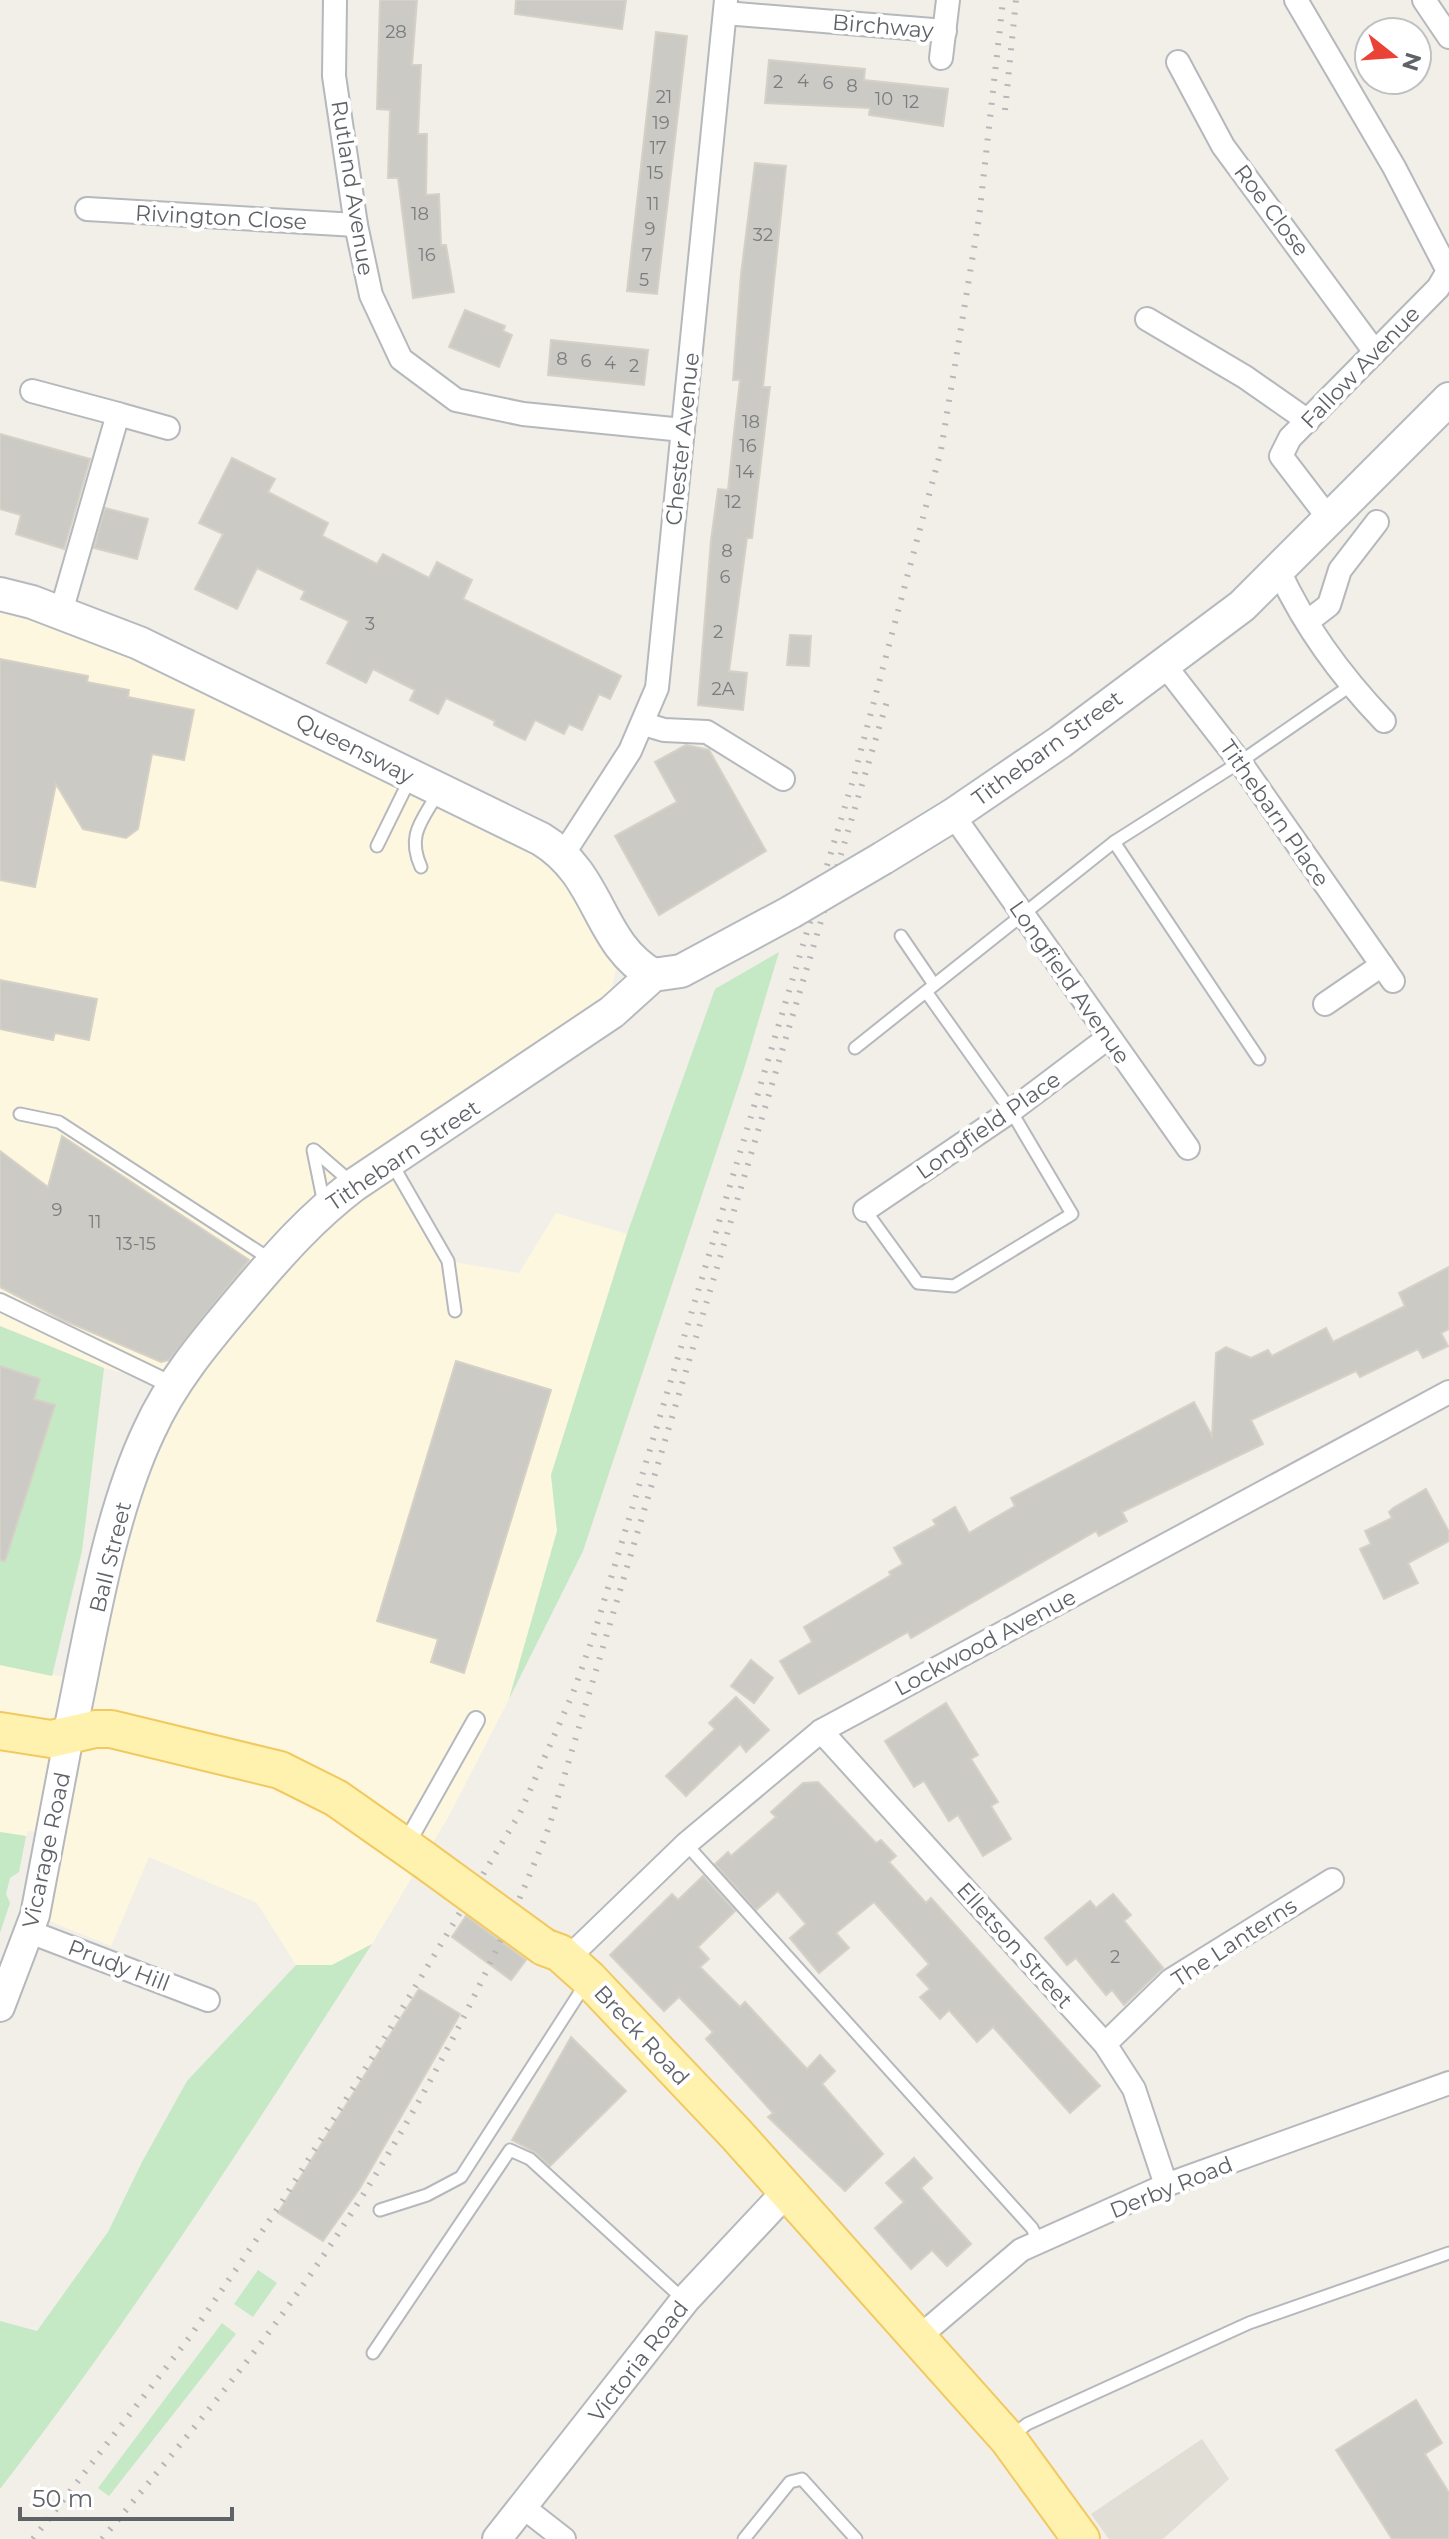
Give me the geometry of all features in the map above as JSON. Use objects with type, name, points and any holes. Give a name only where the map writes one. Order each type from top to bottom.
[{"type":"main road","name":"Tithebarn Street","points":[[174,1386],[196,1353],[273,1261],[324,1207],[595,1023],[653,975],[681,971],[791,912],[953,815],[1060,742],[1242,606],[1449,399]]},
{"type":"main road","name":"Queensway","points":[[0,594],[61,612],[139,643],[564,853],[580,874],[620,949],[632,963],[653,975]]},
{"type":"main road","name":"Tithebarn Street","points":[[595,1023],[616,981],[620,949]]},
{"type":"main road","name":"Ball Street","points":[[69,1736],[108,1562],[132,1474],[149,1430],[174,1386]]},
{"type":"main road","name":"Breck Road","points":[[0,1731],[30,1738],[111,1729],[280,1770],[313,1785],[414,1852],[567,1962],[787,2191],[919,2337],[1008,2439],[1081,2539]]},
{"type":"street","name":"Rutland Avenue","points":[[335,0],[334,76],[356,225],[371,295],[401,359],[456,400],[523,414],[683,430]]},
{"type":"street","name":"Birchway","points":[[941,58],[948,0]]},
{"type":"street","name":"Fallow Avenue","points":[[1296,0],[1394,167],[1448,271],[1438,288],[1290,438],[1281,456],[1330,520]]},
{"type":"street","points":[[1424,0],[1449,37]]},
{"type":"street","name":"Birchway","points":[[726,6],[945,31]]},
{"type":"street","name":"Chester Avenue","points":[[564,853],[644,724],[657,688],[726,6]]},
{"type":"street","name":"Roe Close","points":[[1178,62],[1223,146],[1375,352]]},
{"type":"street","name":"Rivington Close","points":[[87,209],[356,225]]},
{"type":"street","points":[[1147,319],[1245,377],[1308,421]]},
{"type":"street","points":[[32,391],[168,428]]},
{"type":"street","points":[[61,612],[118,414]]},
{"type":"street","points":[[1307,622],[1329,605],[1340,570],[1377,522]]},
{"type":"street","points":[[1279,571],[1307,622],[1350,686],[1384,721]]},
{"type":"street","name":"Tithebarn Place","points":[[1163,663],[1240,762],[1388,973],[1325,1004]]},
{"type":"street","points":[[644,724],[664,730],[707,732],[783,779]]},
{"type":"street","name":"Longfield Avenue","points":[[953,815],[1188,1148]]},
{"type":"street","name":"Longfield Place","points":[[865,1210],[1011,1111],[1109,1037]]},
{"type":"street","points":[[0,1302],[174,1386]]},
{"type":"street","name":"Lockwood Avenue","points":[[567,1962],[686,1844],[821,1731],[1449,1392]]},
{"type":"street","points":[[414,1852],[476,1720]]},
{"type":"street","name":"Elletson Street","points":[[821,1731],[1105,2044],[1134,2089],[1166,2185]]},
{"type":"street","name":"Vicarage Road","points":[[0,2007],[30,1932],[69,1736]]},
{"type":"street","name":"The Lanterns","points":[[1105,2044],[1171,1980],[1332,1880]]},
{"type":"street","name":"Prudy Hill","points":[[30,1932],[208,2000]]},
{"type":"street","name":"Derby Road","points":[[919,2337],[1021,2250],[1166,2185],[1449,2083]]},
{"type":"street","name":"Victoria Road","points":[[497,2539],[685,2300],[787,2191]]},
{"type":"street","points":[[523,2507],[564,2539]]},
{"type":"lane","points":[[855,1048],[1114,842],[1240,762],[1350,686]]},
{"type":"lane","points":[[377,846],[425,783]]},
{"type":"lane","points":[[421,867],[412,848],[425,783]]},
{"type":"lane","points":[[1114,842],[1259,1059]]},
{"type":"lane","points":[[865,1210],[918,1283],[954,1286],[1072,1214],[1011,1111],[930,988],[901,936]]},
{"type":"lane","points":[[20,1114],[59,1122],[273,1261]]},
{"type":"lane","points":[[324,1207],[313,1150],[354,1185]]},
{"type":"lane","points":[[391,1161],[448,1261],[455,1311]]},
{"type":"lane","points":[[686,1844],[1032,2228],[1040,2244]]},
{"type":"lane","points":[[380,2210],[427,2195],[461,2177],[567,1962]]},
{"type":"lane","points":[[373,2353],[510,2150],[530,2159],[685,2300]]},
{"type":"lane","points":[[1008,2439],[1027,2424],[1249,2323],[1449,2253]]},
{"type":"lane","points":[[744,2539],[790,2482],[802,2479],[856,2539]]},
{"type":"shaded area","points":[[0,594],[541,839],[620,949],[611,992],[391,1161],[448,1261],[519,1273],[556,1213],[627,1234],[551,1475],[557,1531],[509,1699],[450,1814],[372,1944],[332,1965],[296,1965],[257,1903],[149,1857],[111,1946],[35,1915],[52,1833],[28,1831],[26,1836],[0,1832],[0,1665],[81,1680],[173,1385],[104,1368],[0,1326]]},
{"type":"shaded area","points":[[1202,2439],[1229,2479],[1163,2539],[1109,2539],[1091,2514]]},
{"type":"green space","points":[[779,952],[744,1069],[583,1551],[509,1699],[557,1531],[551,1475],[627,1234],[715,989]]},
{"type":"green space","points":[[0,1326],[104,1368],[82,1551],[52,1676],[0,1665]]},
{"type":"green space","points":[[0,1832],[26,1836],[19,1872],[10,1878],[6,1894],[10,1903],[0,1933]]},
{"type":"green space","points":[[372,1944],[146,2289],[0,2489],[0,2321],[37,2331],[108,2232],[187,2081],[296,1965],[332,1965]]},
{"type":"green space","points":[[258,2270],[277,2283],[253,2317],[234,2304]]},
{"type":"green space","points":[[222,2323],[236,2334],[109,2496],[98,2488]]},
{"type":"building","points":[[380,0],[417,0],[412,65],[421,65],[418,134],[427,134],[426,195],[439,194],[441,245],[446,245],[454,292],[413,298],[398,178],[388,178],[390,110],[377,109]]},
{"type":"building","points":[[516,0],[626,0],[622,29],[515,14]]},
{"type":"building","points":[[656,32],[687,36],[657,294],[627,291]]},
{"type":"building","points":[[769,60],[865,69],[864,80],[948,89],[943,126],[869,115],[870,108],[765,103]]},
{"type":"building","points":[[755,163],[786,166],[763,387],[770,387],[752,538],[747,538],[729,671],[747,673],[743,710],[698,705],[711,540],[718,489],[728,490],[740,380],[733,380],[741,274]]},
{"type":"building","points":[[465,310],[505,326],[503,331],[512,335],[499,367],[449,347]]},
{"type":"building","points":[[551,340],[648,350],[644,385],[548,375]]},
{"type":"building","points":[[0,434],[90,459],[64,549],[16,534],[21,515],[0,509]]},
{"type":"building","points":[[232,458],[275,479],[268,492],[328,523],[322,536],[377,564],[383,554],[429,578],[437,562],[472,580],[463,599],[621,676],[610,699],[599,694],[582,730],[569,724],[564,734],[535,720],[525,740],[494,725],[495,721],[446,698],[438,714],[410,700],[415,690],[373,669],[366,683],[327,663],[349,621],[301,599],[305,591],[257,568],[237,609],[195,589],[223,534],[199,523]]},
{"type":"building","points":[[105,508],[148,519],[137,559],[94,548]]},
{"type":"building","points":[[790,635],[811,636],[809,666],[787,665]]},
{"type":"building","points":[[0,659],[88,676],[87,682],[129,690],[128,697],[194,710],[184,760],[152,754],[138,829],[126,838],[83,829],[56,784],[35,887],[0,880]]},
{"type":"building","points":[[686,745],[709,750],[766,851],[659,915],[615,836],[677,802],[655,762]]},
{"type":"building","points":[[0,980],[97,999],[89,1040],[55,1033],[53,1040],[0,1029]]},
{"type":"building","points":[[62,1136],[249,1260],[169,1360],[161,1362],[63,1320],[0,1287],[0,1151],[48,1187]]},
{"type":"building","points":[[1449,1267],[1449,1329],[1441,1333],[1448,1346],[1423,1358],[1418,1349],[1360,1377],[1356,1371],[1251,1420],[1263,1444],[1122,1512],[1127,1521],[1099,1536],[1096,1531],[911,1638],[908,1632],[799,1694],[780,1661],[812,1642],[804,1627],[891,1575],[889,1572],[903,1564],[894,1548],[936,1525],[933,1520],[955,1507],[969,1533],[1015,1506],[1011,1498],[1194,1402],[1212,1436],[1216,1353],[1226,1347],[1251,1358],[1268,1350],[1272,1356],[1326,1328],[1333,1342],[1405,1306],[1399,1293]]},
{"type":"building","points":[[456,1361],[551,1390],[464,1673],[431,1662],[438,1639],[377,1621]]},
{"type":"building","points":[[0,1366],[40,1379],[34,1399],[55,1405],[5,1561],[0,1560]]},
{"type":"building","points":[[1426,1489],[1449,1532],[1449,1541],[1408,1563],[1418,1583],[1384,1599],[1360,1549],[1371,1544],[1365,1531],[1392,1518],[1389,1512],[1393,1508]]},
{"type":"building","points":[[751,1660],[773,1678],[754,1703],[731,1686]]},
{"type":"building","points":[[736,1697],[769,1730],[746,1752],[740,1744],[686,1796],[666,1776],[715,1729],[709,1723]]},
{"type":"building","points":[[946,1703],[978,1755],[971,1759],[998,1802],[991,1806],[1011,1839],[983,1856],[958,1815],[949,1821],[924,1781],[914,1787],[885,1741]]},
{"type":"building","points":[[818,1782],[876,1843],[881,1840],[896,1856],[889,1862],[926,1903],[931,1898],[1100,2086],[1070,2113],[993,2027],[977,2042],[949,2010],[940,2019],[920,1997],[930,1989],[917,1975],[929,1964],[874,1902],[836,1933],[849,1948],[819,1973],[790,1938],[806,1924],[778,1891],[756,1910],[715,1864],[728,1852],[731,1856],[776,1817],[771,1812],[803,1783]]},
{"type":"building","points":[[703,1876],[735,1911],[698,1947],[709,1959],[700,1967],[740,2007],[745,2002],[807,2069],[820,2055],[835,2071],[822,2084],[883,2154],[845,2191],[768,2117],[773,2113],[706,2039],[713,2032],[679,1997],[664,2011],[610,1955],[672,1894],[678,1900]]},
{"type":"building","points":[[1113,1894],[1131,1915],[1124,1921],[1163,1968],[1124,2005],[1112,1990],[1106,1995],[1076,1958],[1067,1965],[1045,1938],[1090,1901],[1096,1908]]},
{"type":"building","points":[[466,1916],[526,1960],[511,1980],[452,1937]]},
{"type":"building","points":[[419,1989],[460,2014],[360,2188],[323,2241],[278,2213]]},
{"type":"building","points":[[571,2037],[626,2091],[550,2166],[535,2152],[512,2140]]},
{"type":"building","points":[[914,2158],[932,2178],[921,2188],[971,2244],[947,2266],[932,2250],[911,2269],[875,2228],[904,2202],[886,2183]]},
{"type":"building","points":[[1416,2400],[1442,2443],[1425,2454],[1449,2493],[1449,2539],[1392,2539],[1336,2450]]},
{"type":"railway","points":[[33,2539],[189,2338],[278,2208],[520,1813],[573,1693],[594,1634],[853,780],[941,450],[979,218],[1003,0]]},
{"type":"railway","points":[[1005,110],[1016,0]]},
{"type":"railway","points":[[102,2539],[244,2365],[334,2239],[416,2107],[520,1898],[549,1827],[888,698]]}]
